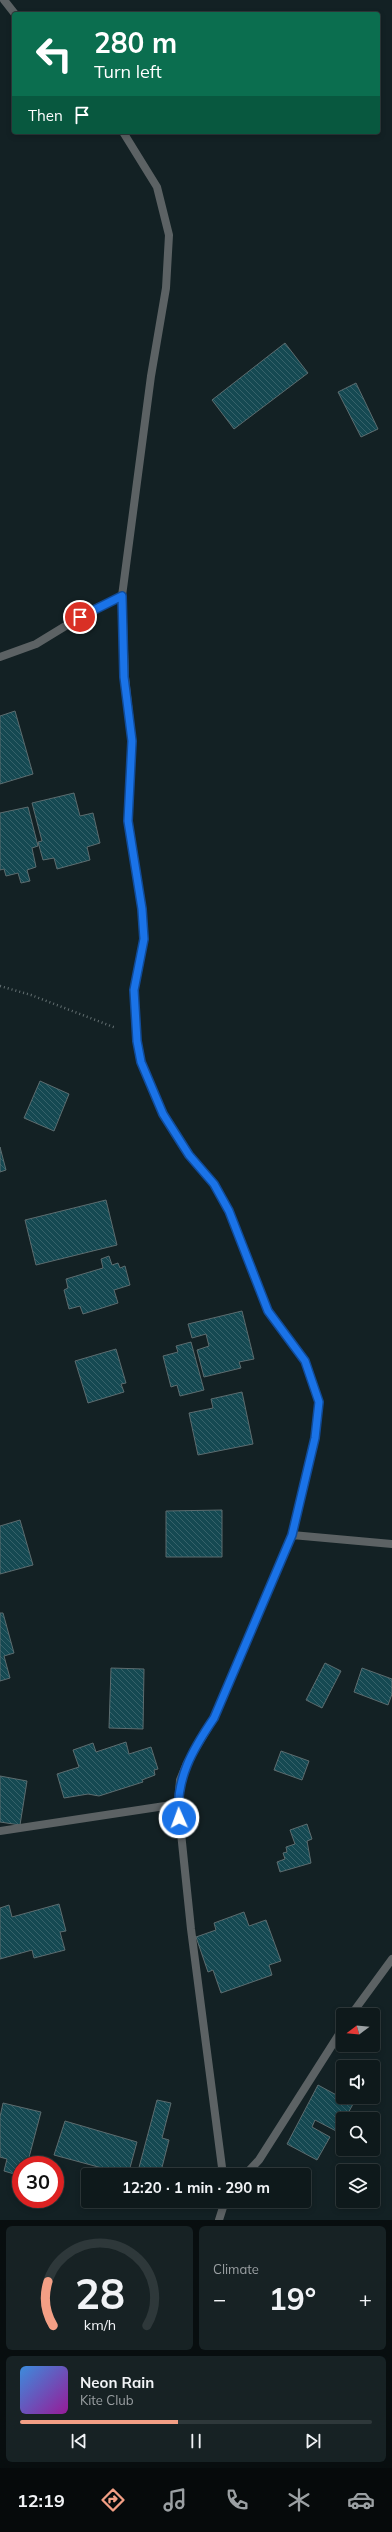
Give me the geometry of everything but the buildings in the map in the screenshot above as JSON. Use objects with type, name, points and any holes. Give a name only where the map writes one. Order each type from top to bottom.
[{"type":"street","points":[[4,0],[13,12]]},
{"type":"street","points":[[124,134],[157,187],[169,234],[166,288],[151,376],[122,596],[124,677],[132,741],[128,821],[142,909],[144,939],[134,990],[137,1041],[141,1062],[163,1114],[189,1155],[214,1184],[229,1211],[268,1311],[297,1347],[305,1361],[319,1402],[315,1438],[292,1535],[214,1718],[187,1763],[180,1780],[178,1804],[191,1929],[222,2168]]},
{"type":"street","points":[[0,658],[36,644],[90,611],[122,596]]},
{"type":"street","points":[[292,1535],[392,1544]]},
{"type":"street","points":[[0,1831],[178,1804]]},
{"type":"street","points":[[356,2008],[392,1959]]},
{"type":"street","points":[[252,2168],[259,2160],[336,2039]]},
{"type":"street","points":[[220,2220],[223,2208]]},
{"type":"path","points":[[0,986],[31,995],[113,1025],[137,1041]]},
{"type":"route","points":[[80,617],[122,596],[124,677],[132,741],[131,790],[128,821],[142,909],[144,939],[134,990],[137,1041],[141,1062],[163,1114],[189,1155],[214,1184],[229,1211],[259,1292],[268,1311],[283,1332],[297,1347],[305,1361],[319,1402],[315,1438],[302,1487],[292,1535],[214,1718],[196,1744],[180,1780],[178,1804],[179,1818]]}]
